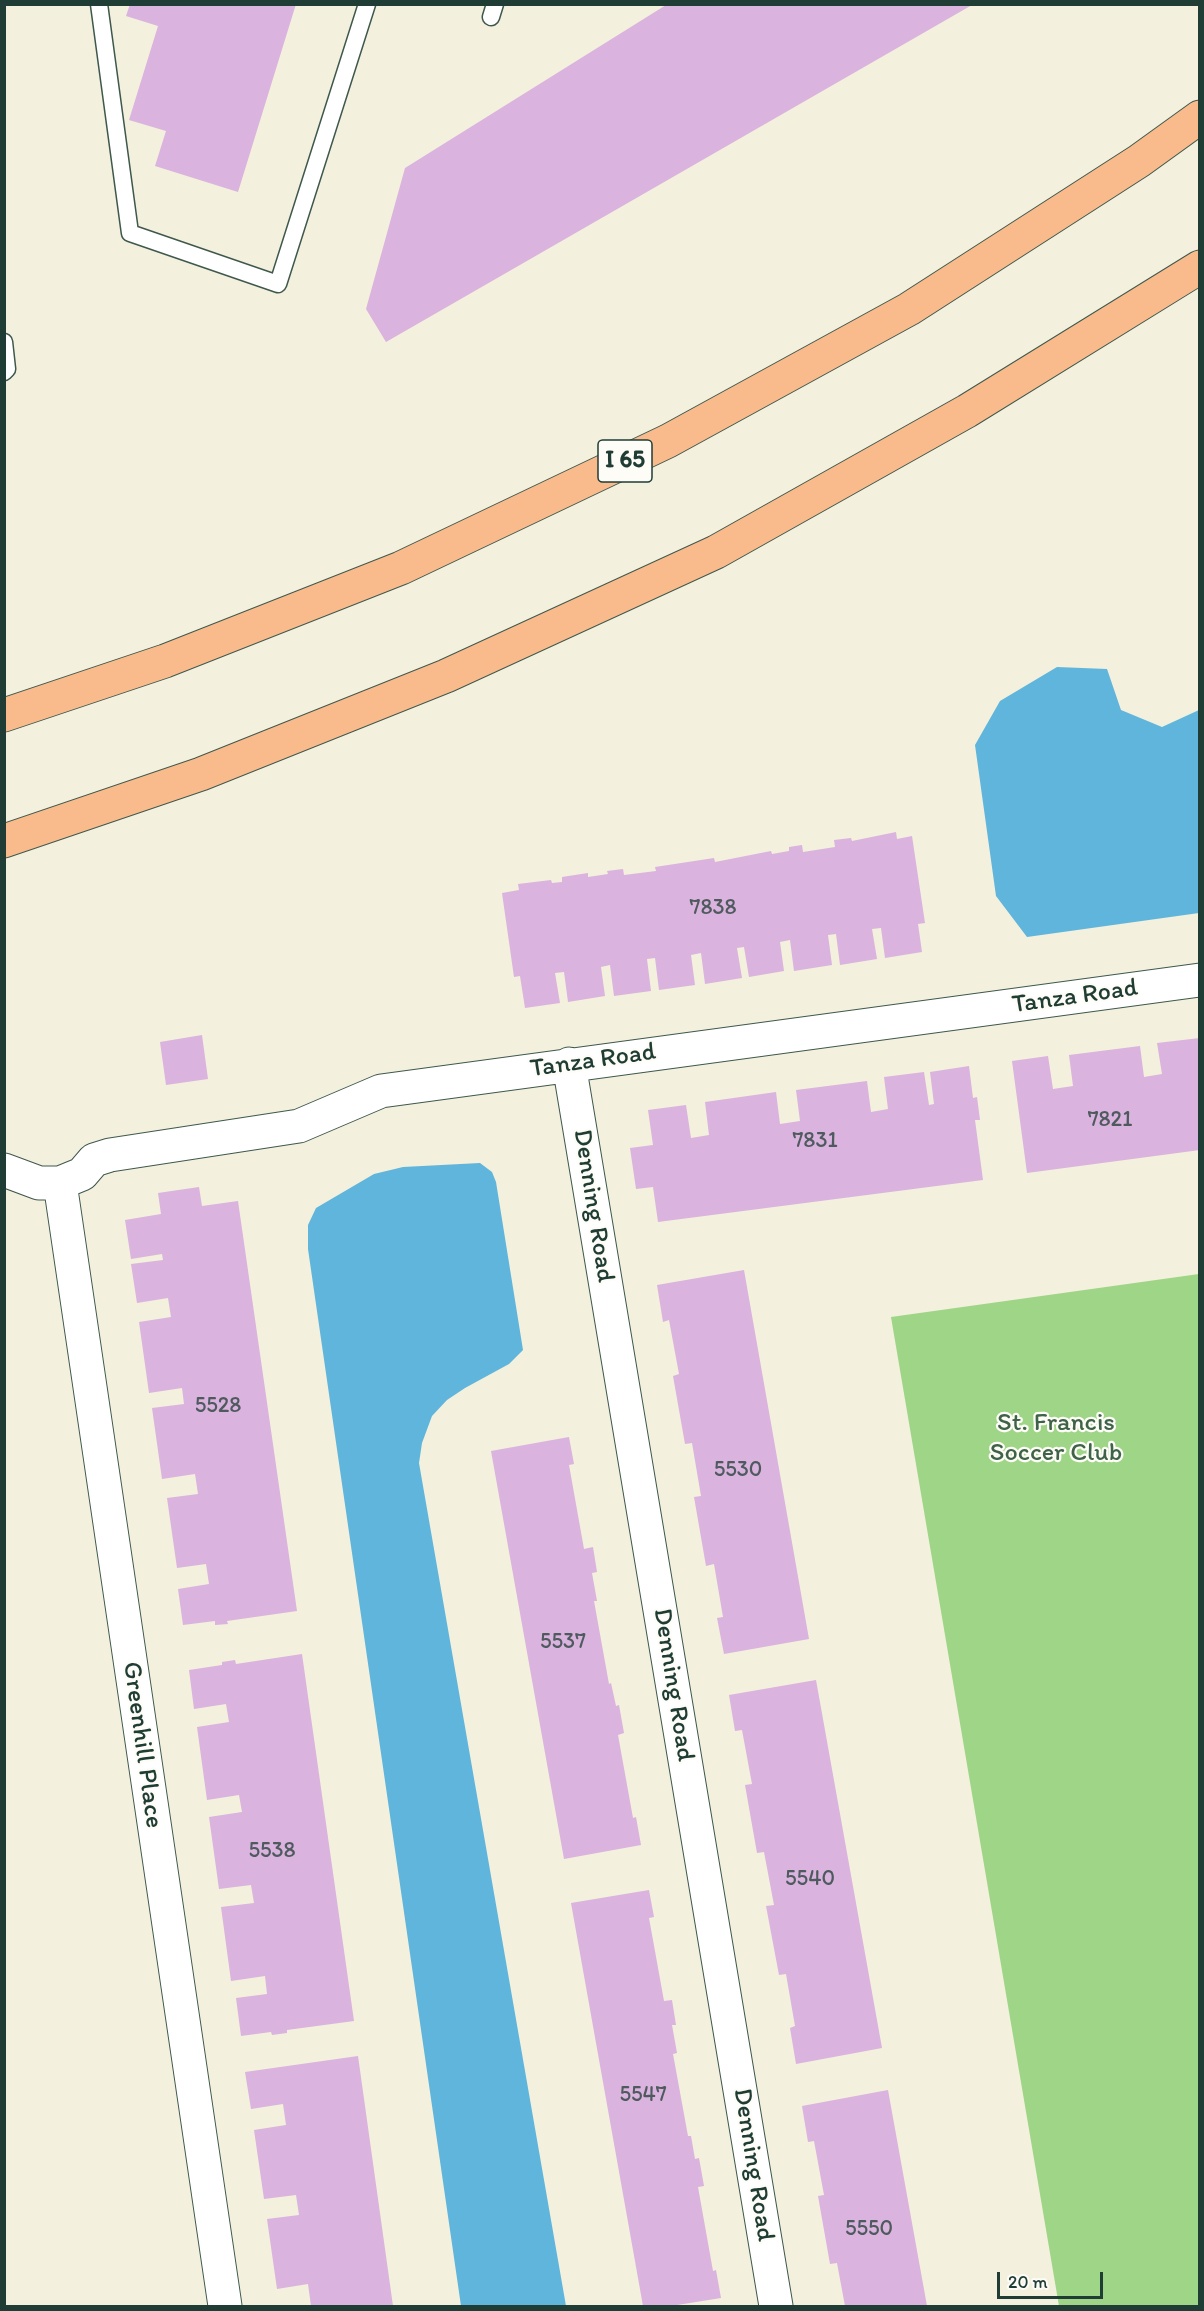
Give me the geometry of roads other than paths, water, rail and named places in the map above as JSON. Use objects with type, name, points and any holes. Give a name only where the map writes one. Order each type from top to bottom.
[{"type":"highway","name":"I 65","points":[[4,715],[165,661],[401,568],[668,441],[909,309],[1140,161],[1200,117]]},
{"type":"highway","points":[[4,841],[201,774],[446,676],[716,552],[967,411],[1200,267]]},
{"type":"street","name":"Tanza Road","points":[[60,1183],[82,1174],[94,1160],[110,1155],[299,1126],[381,1091],[1200,980]]},
{"type":"street","name":"Denning Road","points":[[570,1064],[776,2307]]},
{"type":"street","points":[[4,1170],[39,1183],[60,1183]]},
{"type":"street","name":"Greenhill Place","points":[[60,1183],[225,2307]]},
{"type":"lane","points":[[99,4],[130,233],[278,284],[367,4]]},
{"type":"lane","points":[[4,342],[7,369],[4,372]]},
{"type":"water","points":[[1057,667],[1107,669],[1121,710],[1162,727],[1199,710],[1199,913],[1027,937],[996,896],[975,745],[1000,701]]},
{"type":"water","points":[[480,1163],[492,1172],[496,1182],[523,1350],[509,1364],[447,1400],[432,1416],[422,1443],[419,1463],[566,2306],[461,2306],[308,1249],[308,1225],[316,1208],[374,1174],[403,1167]]},
{"type":"park label","name":"St. Francis Soccer Club","points":[[1056,1438]]}]
